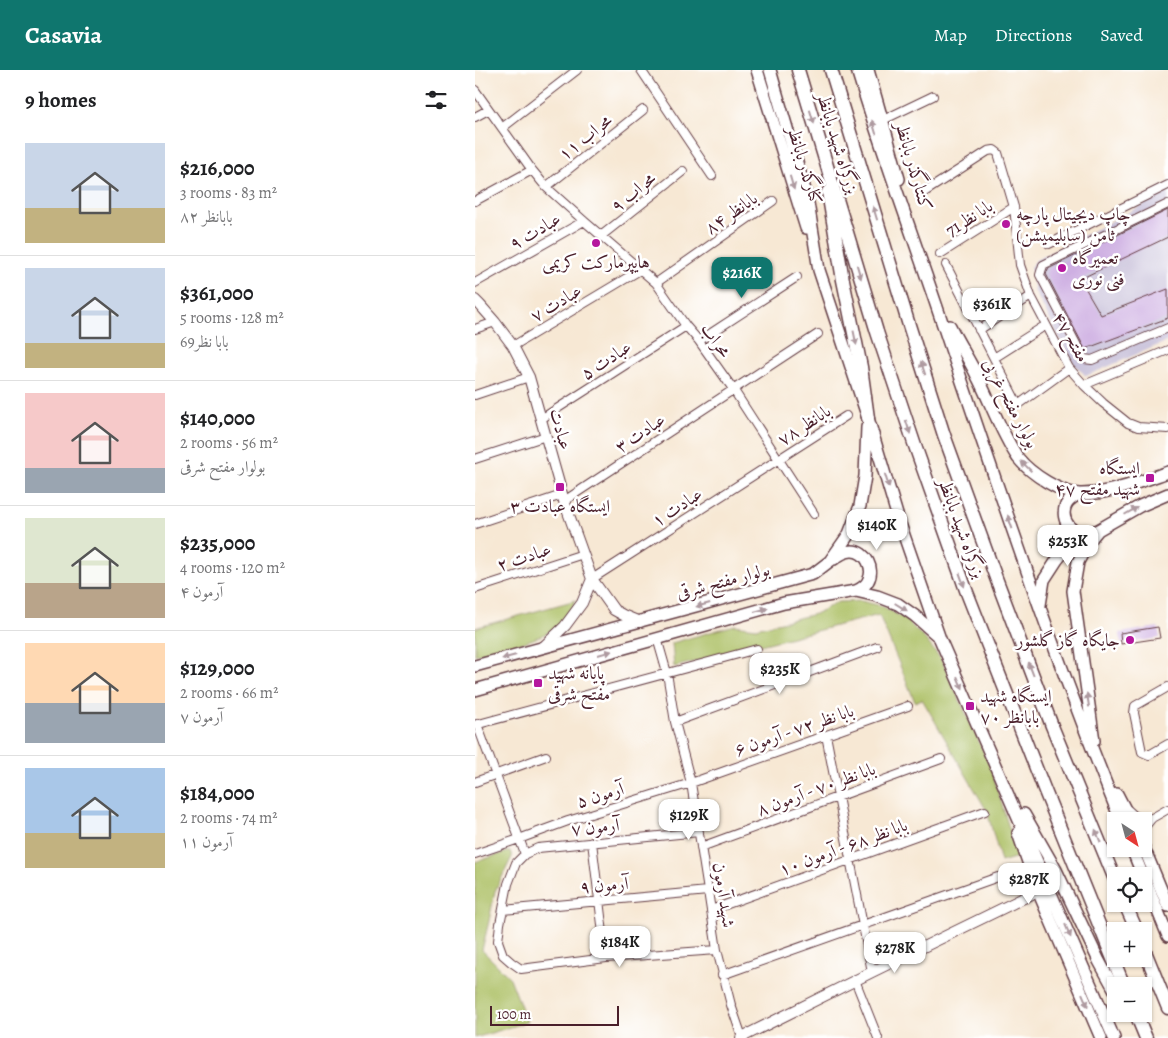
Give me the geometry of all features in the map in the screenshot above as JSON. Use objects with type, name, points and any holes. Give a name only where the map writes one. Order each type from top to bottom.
[{"type":"highway","name":"بزرگراه شهید بابانظر","points":[[798,70],[913,443],[966,590],[1045,791],[1121,977]]},
{"type":"highway","name":"بزرگراه شهید بابانظر","points":[[831,70],[944,435],[1052,726],[1110,867]]},
{"type":"highway","points":[[818,135],[843,280],[861,366],[868,418]]},
{"type":"highway","points":[[1151,967],[1168,1008]]},
{"type":"highway","points":[[1139,1022],[1144,1038]]},
{"type":"main road","name":"کنارگذر بابانظر","points":[[757,70],[819,270]]},
{"type":"main road","points":[[770,70],[807,197],[819,270],[940,639],[1052,893],[1113,1038]]},
{"type":"main road","points":[[857,70],[876,133],[1013,534],[1098,765],[1117,812]]},
{"type":"main road","name":"کنتارگذر بابانظر","points":[[867,70],[883,120],[925,272]]},
{"type":"main road","name":"بولوار مفتح غربی","points":[[925,272],[1005,435],[1019,459],[1036,476],[1057,488],[1079,494],[1102,492],[1168,472]]},
{"type":"main road","name":"بولوار مفتح شرقی","points":[[475,666],[813,574],[830,561],[849,534],[860,506],[865,476],[868,418]]},
{"type":"main road","points":[[1079,494],[1071,498],[1067,505],[1066,521],[1070,528],[1082,534],[1098,530]]},
{"type":"main road","points":[[1040,606],[1045,580],[1065,550],[1076,541],[1140,506],[1168,494]]},
{"type":"main road","points":[[1098,530],[1089,541],[1078,562],[1073,591],[1098,765],[1126,812]]},
{"type":"main road","points":[[830,561],[843,552],[853,551],[863,554],[869,563],[871,574],[868,583],[856,591]]},
{"type":"main road","points":[[475,690],[784,603],[856,591],[898,604],[915,616],[940,639]]},
{"type":"main road","points":[[992,758],[1038,891],[1101,1038]]},
{"type":"main road","points":[[992,758],[1056,870],[1108,977]]},
{"type":"main road","points":[[1148,858],[1168,906]]},
{"type":"main road","points":[[1152,897],[1168,936]]},
{"type":"main road","points":[[1134,1022],[1144,1038]]},
{"type":"street","points":[[501,128],[577,70]]},
{"type":"street","points":[[641,70],[712,176]]},
{"type":"street","name":"محراب","points":[[475,90],[531,170],[546,187],[656,283],[733,389],[814,514]]},
{"type":"street","points":[[883,120],[933,96]]},
{"type":"street","points":[[475,117],[488,110]]},
{"type":"street","name":"محراب ۱۱","points":[[546,187],[643,110]]},
{"type":"street","name":"مفتح ۴۷","points":[[923,193],[988,151],[994,150],[997,153],[1014,207],[1020,265],[1031,296],[1069,368],[1084,385],[1127,423],[1138,427],[1168,429]]},
{"type":"street","points":[[475,200],[531,170]]},
{"type":"street","name":"محراب ۹","points":[[601,236],[683,171]]},
{"type":"street","points":[[1049,244],[1168,185]]},
{"type":"street","name":"بابانظر ۸۴","points":[[656,283],[773,201]]},
{"type":"street","points":[[1168,204],[1043,266],[1040,275],[1084,359],[1092,360],[1168,328]]},
{"type":"street","name":"بابا نظر71","points":[[940,254],[1014,207]]},
{"type":"street","name":"عبادت ۹","points":[[475,283],[584,221]]},
{"type":"street","points":[[946,265],[1018,405],[1069,368]]},
{"type":"street","name":"عبادت ۷","points":[[513,346],[640,270]]},
{"type":"street","points":[[699,341],[797,277]]},
{"type":"street","points":[[979,330],[1031,296]]},
{"type":"street","name":"عبادت","points":[[475,300],[513,346],[529,377],[563,498],[592,579],[614,610],[640,622]]},
{"type":"street","points":[[475,329],[495,322]]},
{"type":"street","points":[[993,358],[1046,325]]},
{"type":"street","name":"عبادت ۵","points":[[541,419],[686,326]]},
{"type":"street","name":"عبادت ۳","points":[[475,524],[563,498],[818,334]]},
{"type":"street","points":[[1084,385],[1168,350]]},
{"type":"street","points":[[475,395],[529,377]]},
{"type":"street","name":"بابانظر ۷۸","points":[[778,460],[846,416]]},
{"type":"street","points":[[475,459],[546,436]]},
{"type":"street","name":"عبادت ۱","points":[[592,579],[778,460]]},
{"type":"street","name":"عبادت ۲","points":[[475,589],[583,554]]},
{"type":"street","points":[[542,648],[565,626],[582,603],[592,579]]},
{"type":"street","name":"شهید آرمون","points":[[657,638],[667,674],[675,722],[691,783],[722,975],[742,1037]]},
{"type":"street","points":[[675,722],[877,647]]},
{"type":"street","points":[[717,950],[606,958],[521,968],[503,955],[498,941],[508,884],[516,863],[525,854],[476,724],[757,649]]},
{"type":"street","points":[[1168,687],[1135,706],[1134,713],[1142,752],[1149,755],[1168,744]]},
{"type":"street","name":"بابا نظر ۷۲ - آرمون ۶","points":[[691,783],[908,706]]},
{"type":"street","points":[[826,735],[872,972]]},
{"type":"street","points":[[475,782],[546,756]]},
{"type":"street","name":"بابا نظر ۷۰ - آرمون ۸","points":[[701,847],[941,759]]},
{"type":"street","name":"آرمون ۵","points":[[475,854],[568,820],[691,783]]},
{"type":"street","points":[[1115,791],[1130,812]]},
{"type":"street","points":[[1153,817],[1168,809]]},
{"type":"street","name":"بابا نظر ۶۸ - آرمون ۱۰","points":[[711,910],[985,811]]},
{"type":"street","name":"آرمون ۷","points":[[525,854],[538,848],[699,832]]},
{"type":"street","points":[[592,842],[606,958]]},
{"type":"street","points":[[722,975],[998,877]]},
{"type":"street","name":"آرمون ۹","points":[[503,910],[708,891]]},
{"type":"street","points":[[742,1037],[1038,891]]},
{"type":"street","points":[[855,980],[878,1038]]},
{"type":"shaded area","points":[[1168,192],[1168,341],[1086,376],[1073,363],[1035,292],[1031,267],[1036,260]]},
{"type":"green space","points":[[576,600],[563,621],[546,634],[522,643],[475,655],[475,628]]},
{"type":"green space","points":[[861,601],[882,606],[905,619],[941,659],[990,766],[1018,857],[1001,862],[987,811],[922,699],[915,702],[879,615],[674,667],[672,643],[735,625],[756,628],[815,614],[838,602]]},
{"type":"green space","points":[[510,851],[512,857],[495,891],[482,950],[510,978],[527,1022],[475,1038],[475,862]]},
{"type":"building","points":[[1168,210],[1168,237],[1080,279],[1101,315],[1168,289],[1168,318],[1085,349],[1046,274],[1048,269]]},
{"type":"building","points":[[1158,627],[1160,638],[1121,644],[1120,633]]},
{"type":"place","name":"چاپ دیجیتال پارچه ثامن (سابلیمیشن)","points":[[1006,224]]},
{"type":"place","name":"هایپرمارکت کریمی","points":[[596,243]]},
{"type":"place","name":"تعمیرگاه فنی نوری","points":[[1062,268]]},
{"type":"place","name":"ایستگاه شهید مفتح ۴۷","points":[[1150,478]]},
{"type":"place","name":"ایستگاه عبادت ۳","points":[[560,487]]},
{"type":"place","name":"جایگاه گاز گلشور","points":[[1130,640]]},
{"type":"place","name":"پایانه شهید مفتح شرقی","points":[[538,683]]},
{"type":"place","name":"ایستگاه شهید بابانظر ۷۰","points":[[970,706]]}]
